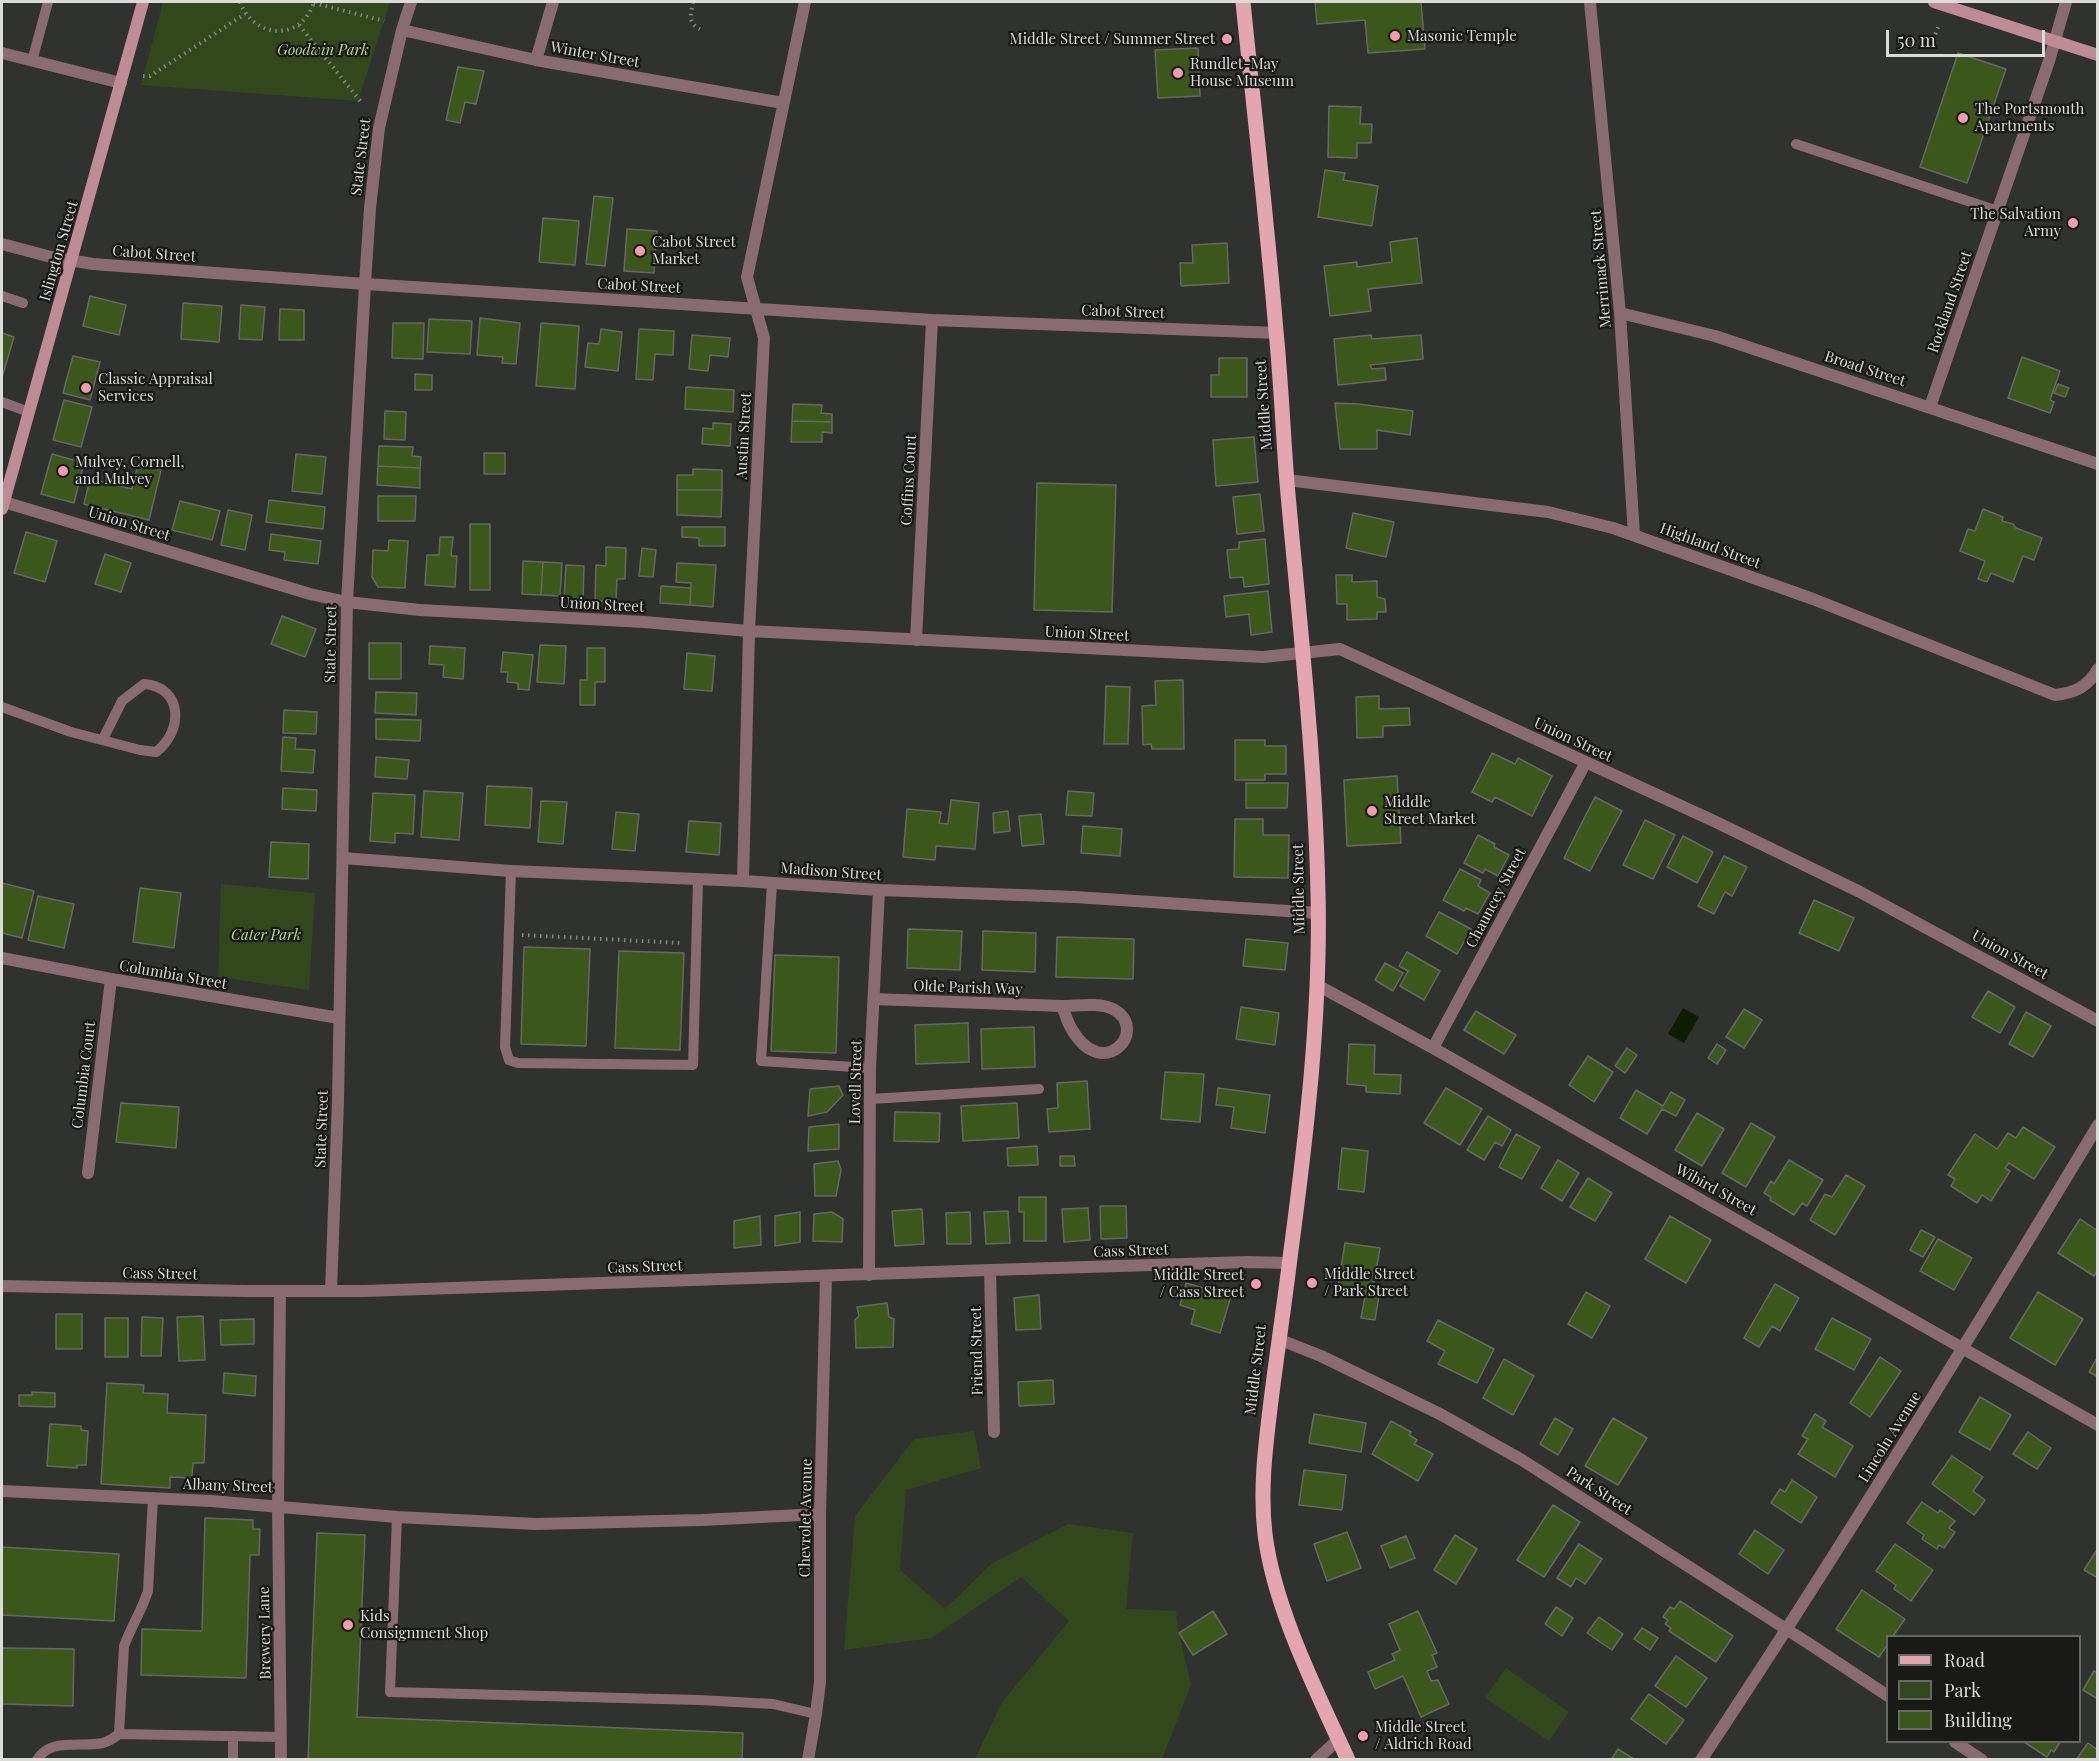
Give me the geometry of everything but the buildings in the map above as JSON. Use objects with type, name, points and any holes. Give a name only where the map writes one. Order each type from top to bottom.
[{"type":"main road","name":"Middle Street","points":[[1243,2],[1276,333],[1287,480],[1304,654],[1313,777],[1318,913],[1317,985],[1306,1113],[1262,1484],[1265,1534],[1271,1567],[1284,1609],[1348,1760]]},
{"type":"street","name":"Islington Street","points":[[2,506],[143,2]]},
{"type":"street","name":"State Street","points":[[331,1292],[343,858],[347,602],[365,284],[370,208],[379,128],[402,30],[411,2]]},
{"type":"street","points":[[536,60],[552,2]]},
{"type":"street","name":"Austin Street","points":[[743,881],[749,631],[764,338],[747,277],[805,2]]},
{"type":"street","name":"Merrimack Street","points":[[1590,2],[1620,313],[1634,535]]},
{"type":"street","points":[[1934,2],[2097,55]]},
{"type":"street","name":"Rockland Street","points":[[1930,407],[2055,42],[2066,2]]},
{"type":"street","name":"Winter Street","points":[[402,30],[536,60],[783,103]]},
{"type":"street","points":[[2,53],[121,83]]},
{"type":"street","name":"Cabot Street","points":[[2,244],[93,264],[365,284],[932,320],[1276,333]]},
{"type":"street","name":"Broad Street","points":[[1620,313],[1715,336],[2097,464]]},
{"type":"street","name":"Coffins Court","points":[[916,640],[932,320]]},
{"type":"street","name":"Highland Street","points":[[1287,480],[1548,512],[1634,535],[1813,599],[2055,695],[2069,693],[2083,687],[2097,669]]},
{"type":"street","name":"Union Street","points":[[2,506],[310,594],[347,602],[420,610],[644,622],[749,631],[1263,657],[1340,649],[1860,892],[2097,1021]]},
{"type":"street","name":"Chauncey Street","points":[[1433,1047],[1586,762]]},
{"type":"street","name":"Madison Street","points":[[343,858],[511,871],[743,881],[879,890],[1075,897],[1318,913]]},
{"type":"street","name":"Lovell Street","points":[[869,1275],[870,1068],[879,890]]},
{"type":"street","name":"Columbia Street","points":[[2,958],[339,1018]]},
{"type":"street","name":"Columbia Court","points":[[88,1173],[111,979]]},
{"type":"street","name":"Wibird Street","points":[[1317,985],[1433,1047],[1964,1347],[2097,1425]]},
{"type":"street","name":"Olde Parish Way","points":[[874,999],[1111,1007],[1126,1022],[1127,1033],[1122,1044],[1113,1051],[1102,1054],[1092,1050],[1080,1041],[1070,1027],[1062,1006]]},
{"type":"street","name":"Lincoln Avenue","points":[[1701,1760],[1787,1629],[1964,1347],[2097,1125]]},
{"type":"street","name":"Cass Street","points":[[2,1286],[331,1292],[1247,1262],[1290,1263]]},
{"type":"street","name":"Friend Street","points":[[990,1270],[994,1432]]},
{"type":"street","name":"Chevrolet Avenue","points":[[808,1760],[820,1682],[820,1514],[826,1276]]},
{"type":"street","name":"Albany Street","points":[[2,1491],[278,1506],[280,1292]]},
{"type":"street","name":"Park Street","points":[[1278,1339],[1321,1356],[1440,1414],[1522,1460],[1787,1629],[1886,1695]]},
{"type":"street","points":[[278,1506],[397,1517],[536,1524],[702,1520],[820,1514]]},
{"type":"street","name":"Brewery Lane","points":[[278,1506],[281,1760]]},
{"type":"street","points":[[1316,1760],[1339,1738]]},
{"type":"street","points":[[1956,1743],[1982,1760]]},
{"type":"lane","points":[[32,61],[48,2]]},
{"type":"lane","points":[[1796,144],[1998,211]]},
{"type":"lane","points":[[2,296],[23,303]]},
{"type":"lane","points":[[2,402],[29,412]]},
{"type":"lane","points":[[2,707],[70,732],[156,752],[165,745],[172,731],[175,718],[173,701],[165,690],[155,685],[144,684],[122,701],[103,739]]},
{"type":"lane","points":[[511,871],[505,1047],[509,1060],[518,1064],[693,1065],[698,879]]},
{"type":"lane","points":[[772,883],[761,1061],[870,1068]]},
{"type":"lane","points":[[870,1099],[1039,1089]]},
{"type":"lane","points":[[119,1734],[124,1646],[144,1605],[148,1591],[153,1498]]},
{"type":"lane","points":[[397,1517],[390,1692],[699,1700],[773,1704],[816,1714]]},
{"type":"lane","points":[[36,1760],[40,1753],[50,1747],[100,1744],[110,1741],[119,1734],[281,1737]]},
{"type":"lane","points":[[233,1736],[233,1760]]},
{"type":"path","points":[[240,2],[245,14],[253,23],[276,31],[288,30],[299,25],[308,15],[314,2],[384,21]]},
{"type":"path","points":[[693,2],[690,18],[695,27],[700,29]]},
{"type":"path","points":[[143,76],[150,76],[245,14]]},
{"type":"path","points":[[299,25],[361,102]]},
{"type":"path","points":[[1922,45],[1934,38],[1939,25]]},
{"type":"path","points":[[509,934],[696,943]]},
{"type":"green space","name":"Goodwin Park","points":[[163,2],[390,2],[358,101],[141,85]]},
{"type":"green space","name":"Cater Park","points":[[221,884],[315,893],[309,990],[218,977]]},
{"type":"green space","points":[[974,1431],[981,1468],[906,1490],[900,1570],[945,1609],[991,1564],[1068,1524],[1133,1533],[1126,1609],[1176,1611],[1191,1685],[1162,1759],[975,1759],[1002,1702],[1069,1621],[1021,1577],[931,1638],[844,1650],[855,1516],[914,1439]]},
{"type":"green space","points":[[1506,1668],[1569,1712],[1549,1741],[1485,1698]]},
{"type":"shaded area","points":[[1683,1008],[1699,1017],[1684,1043],[1668,1034]]},
{"type":"place","name":"Masonic Temple","points":[[1395,36]]},
{"type":"place","name":"Middle Street / Summer Street","points":[[1227,39]]},
{"type":"place","name":"Rundlet-May House Museum","points":[[1178,73]]},
{"type":"place","name":"The Portsmouth Apartments","points":[[1963,118]]},
{"type":"place","name":"The Salvation Army","points":[[2073,223]]},
{"type":"place","name":"Cabot Street Market","points":[[640,251]]},
{"type":"place","name":"Classic Appraisal Services","points":[[86,388]]},
{"type":"place","name":"Mulvey, Cornell, and Mulvey","points":[[63,471]]},
{"type":"place","name":"Middle Street Market","points":[[1372,811]]},
{"type":"place","name":"Middle Street / Park Street","points":[[1312,1283]]},
{"type":"place","name":"Middle Street / Cass Street","points":[[1256,1284]]},
{"type":"place","name":"Kids Consignment Shop","points":[[348,1625]]},
{"type":"place","name":"Middle Street / Aldrich Road","points":[[1363,1736]]}]
